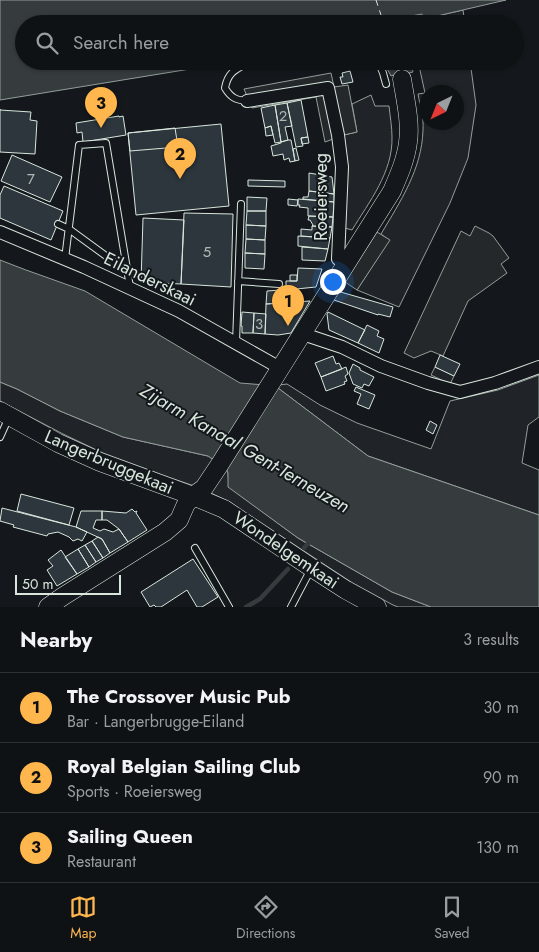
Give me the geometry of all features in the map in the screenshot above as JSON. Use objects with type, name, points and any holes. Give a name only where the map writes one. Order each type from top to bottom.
[{"type":"main road","points":[[48,607],[165,532],[179,520],[186,504],[204,488],[220,464],[392,191],[402,168],[408,140],[407,113],[394,81]]},
{"type":"main road","name":"Langerbruggekaai","points":[[5,414],[58,443],[100,462],[193,496]]},
{"type":"main road","name":"Wondelgemkaai","points":[[193,496],[224,509],[346,590],[377,607]]},
{"type":"street","name":"Roeiersweg","points":[[247,101],[328,88],[338,135],[342,168],[338,259],[346,264]]},
{"type":"street","name":"Eilanderskaai","points":[[0,232],[65,259],[179,311],[280,368]]},
{"type":"street","points":[[303,334],[342,347],[381,366],[460,392],[495,383],[539,367]]},
{"type":"lane","points":[[235,70],[226,80],[225,88],[229,96],[247,101]]},
{"type":"lane","points":[[382,70],[394,81]]},
{"type":"lane","points":[[65,259],[79,145],[106,143],[130,289]]},
{"type":"lane","points":[[236,343],[241,204]]},
{"type":"lane","points":[[58,224],[69,229],[128,272]]},
{"type":"lane","points":[[238,281],[278,284]]},
{"type":"lane","points":[[0,437],[5,414]]},
{"type":"lane","points":[[195,548],[228,606]]},
{"type":"lane","points":[[291,607],[312,568]]},
{"type":"shaded area","points":[[463,10],[464,15],[441,15]]},
{"type":"shaded area","points":[[420,70],[471,70],[476,105],[468,158],[450,203],[399,307],[357,290],[389,240],[381,234],[409,185],[422,144],[423,130],[464,130],[464,85],[423,85]]},
{"type":"shaded area","points":[[331,73],[334,87],[348,85],[357,132],[325,142],[316,97],[252,108],[244,89]]},
{"type":"shaded area","points":[[371,95],[375,106],[389,106],[392,133],[391,150],[389,162],[379,186],[352,230],[345,228],[348,167],[344,135],[357,132],[352,104]]},
{"type":"shaded area","points":[[475,226],[493,236],[509,258],[501,264],[507,273],[468,301],[443,356],[431,351],[414,358],[404,353],[461,231],[470,236]]},
{"type":"shaded area","points":[[377,232],[390,240],[357,290],[345,282]]},
{"type":"shaded area","points":[[435,367],[454,376],[450,384],[431,375]]},
{"type":"shaded area","points":[[539,375],[539,417],[528,425],[522,463],[539,470],[539,515],[368,456],[278,388],[274,390],[279,385],[287,384],[320,405],[357,423],[431,449],[450,401],[498,390]]},
{"type":"shaded area","points":[[0,382],[60,411],[123,437],[208,456],[226,468],[229,487],[298,538],[392,592],[431,607],[398,607],[393,605],[351,582],[228,501],[200,488],[103,453],[63,434],[0,401]]},
{"type":"water","points":[[0,0],[506,0],[441,15],[15,15],[15,70],[184,70],[0,100]]},
{"type":"water","points":[[388,70],[412,70],[413,72],[409,73],[410,76],[395,80],[394,75],[391,76]]},
{"type":"water","name":"Zijarm Kanaal Gent-Terneuzen","points":[[0,260],[85,291],[240,383],[265,385],[274,390],[278,388],[368,456],[539,515],[539,607],[431,607],[392,592],[298,538],[228,487],[226,468],[208,456],[123,437],[60,411],[0,382]]},
{"type":"building","points":[[350,71],[353,82],[342,84],[340,77],[343,77],[342,73]]},
{"type":"building","points":[[301,100],[308,137],[301,138],[303,146],[296,147],[287,103]]},
{"type":"building","points":[[287,103],[292,126],[285,127],[288,140],[281,142],[275,105]]},
{"type":"building","points":[[275,105],[281,142],[275,143],[271,126],[265,128],[261,108]]},
{"type":"building","points":[[0,110],[31,112],[30,120],[37,121],[35,154],[0,152]]},
{"type":"building","points":[[123,116],[126,135],[83,142],[82,132],[77,133],[76,123]]},
{"type":"building","points":[[221,124],[229,206],[136,215],[128,133]]},
{"type":"building","points":[[271,126],[273,135],[266,136],[265,128]]},
{"type":"building","points":[[175,128],[178,147],[130,151],[128,133]]},
{"type":"building","points":[[308,137],[309,143],[302,144],[301,138]]},
{"type":"building","points":[[291,140],[295,161],[290,162],[289,158],[284,160],[283,154],[273,156],[271,146]]},
{"type":"building","points":[[296,148],[299,160],[295,161],[293,149]]},
{"type":"building","points":[[12,155],[62,177],[50,202],[1,181]]},
{"type":"building","points":[[309,173],[332,177],[334,194],[309,191]]},
{"type":"building","points":[[248,180],[285,181],[285,187],[248,186]]},
{"type":"building","points":[[4,186],[63,211],[51,240],[0,218],[0,195]]},
{"type":"building","points":[[309,191],[334,194],[334,202],[303,199],[303,197],[308,197]]},
{"type":"building","points":[[247,197],[267,198],[266,211],[247,211]]},
{"type":"building","points":[[288,199],[298,200],[297,206],[288,205]]},
{"type":"building","points":[[298,199],[334,202],[333,217],[308,216],[308,208],[299,207]]},
{"type":"building","points":[[247,211],[266,211],[266,226],[246,225]]},
{"type":"building","points":[[184,213],[233,214],[231,287],[181,284]]},
{"type":"building","points":[[309,216],[333,217],[332,227],[312,226],[310,220],[308,220]]},
{"type":"building","points":[[143,218],[184,220],[181,284],[141,282]]},
{"type":"building","points":[[246,225],[266,226],[265,240],[246,239]]},
{"type":"building","points":[[312,226],[332,227],[330,238],[301,236],[301,229],[312,230]]},
{"type":"building","points":[[298,236],[330,238],[328,249],[298,246]]},
{"type":"building","points":[[246,239],[265,240],[265,254],[245,253]]},
{"type":"building","points":[[302,247],[328,249],[325,261],[302,260]]},
{"type":"building","points":[[245,253],[265,254],[264,269],[245,268]]},
{"type":"building","points":[[298,268],[322,269],[316,287],[286,290],[286,281],[297,281]]},
{"type":"building","points":[[290,275],[297,275],[297,281],[290,281]]},
{"type":"building","points":[[280,290],[280,303],[266,304],[267,291]]},
{"type":"building","points":[[337,291],[393,307],[390,317],[378,315],[334,300]]},
{"type":"building","points":[[310,301],[291,333],[265,334],[266,304]]},
{"type":"building","points":[[242,312],[254,313],[253,333],[242,333]]},
{"type":"building","points":[[328,312],[365,330],[358,343],[329,330]]},
{"type":"building","points":[[254,313],[266,314],[265,334],[253,333]]},
{"type":"building","points":[[367,325],[379,331],[377,336],[384,339],[379,353],[358,343]]},
{"type":"building","points":[[440,355],[460,364],[454,376],[435,367]]},
{"type":"building","points":[[333,356],[336,364],[339,363],[342,369],[321,377],[315,363]]},
{"type":"building","points":[[353,364],[374,377],[369,386],[364,384],[362,388],[353,384],[349,373]]},
{"type":"building","points":[[346,367],[348,374],[345,376],[347,381],[344,382],[345,384],[326,391],[321,377]]},
{"type":"building","points":[[356,387],[375,395],[369,409],[357,404],[361,394],[354,391]]},
{"type":"building","points":[[430,421],[437,425],[433,434],[426,430]]},
{"type":"building","points":[[21,494],[74,508],[69,525],[17,511]]},
{"type":"building","points":[[2,508],[76,527],[87,532],[82,541],[78,539],[73,541],[58,532],[48,534],[47,536],[13,527],[14,525],[0,521]]},
{"type":"building","points":[[132,509],[135,512],[137,511],[136,513],[147,530],[128,542],[119,529],[107,520],[102,520],[102,511],[126,513]]},
{"type":"building","points":[[81,511],[102,511],[102,520],[96,520],[93,528],[100,531],[104,529],[113,532],[119,529],[128,542],[110,553],[102,539],[76,527]]},
{"type":"building","points":[[98,537],[102,539],[110,553],[103,558],[92,541]]},
{"type":"building","points":[[92,541],[103,558],[96,562],[85,545]]},
{"type":"building","points":[[85,545],[96,562],[89,567],[78,549]]},
{"type":"building","points":[[78,549],[89,567],[77,574],[65,557]]},
{"type":"building","points":[[61,550],[77,574],[57,586],[47,570],[53,566],[48,560]]},
{"type":"building","points":[[193,559],[218,597],[202,607],[197,607],[187,590],[161,607],[154,605],[150,607],[141,592]]},
{"type":"waterway","points":[[304,548],[312,539]]},
{"type":"waterway","points":[[246,607],[260,599],[288,569]]},
{"type":"ferry route","points":[[376,0],[381,15]]},
{"type":"place","name":"Sailing Queen","points":[[101,128]]},
{"type":"place","name":"Royal Belgian Sailing Club","points":[[180,179]]},
{"type":"place","name":"The Crossover Music Pub","points":[[288,326]]}]
